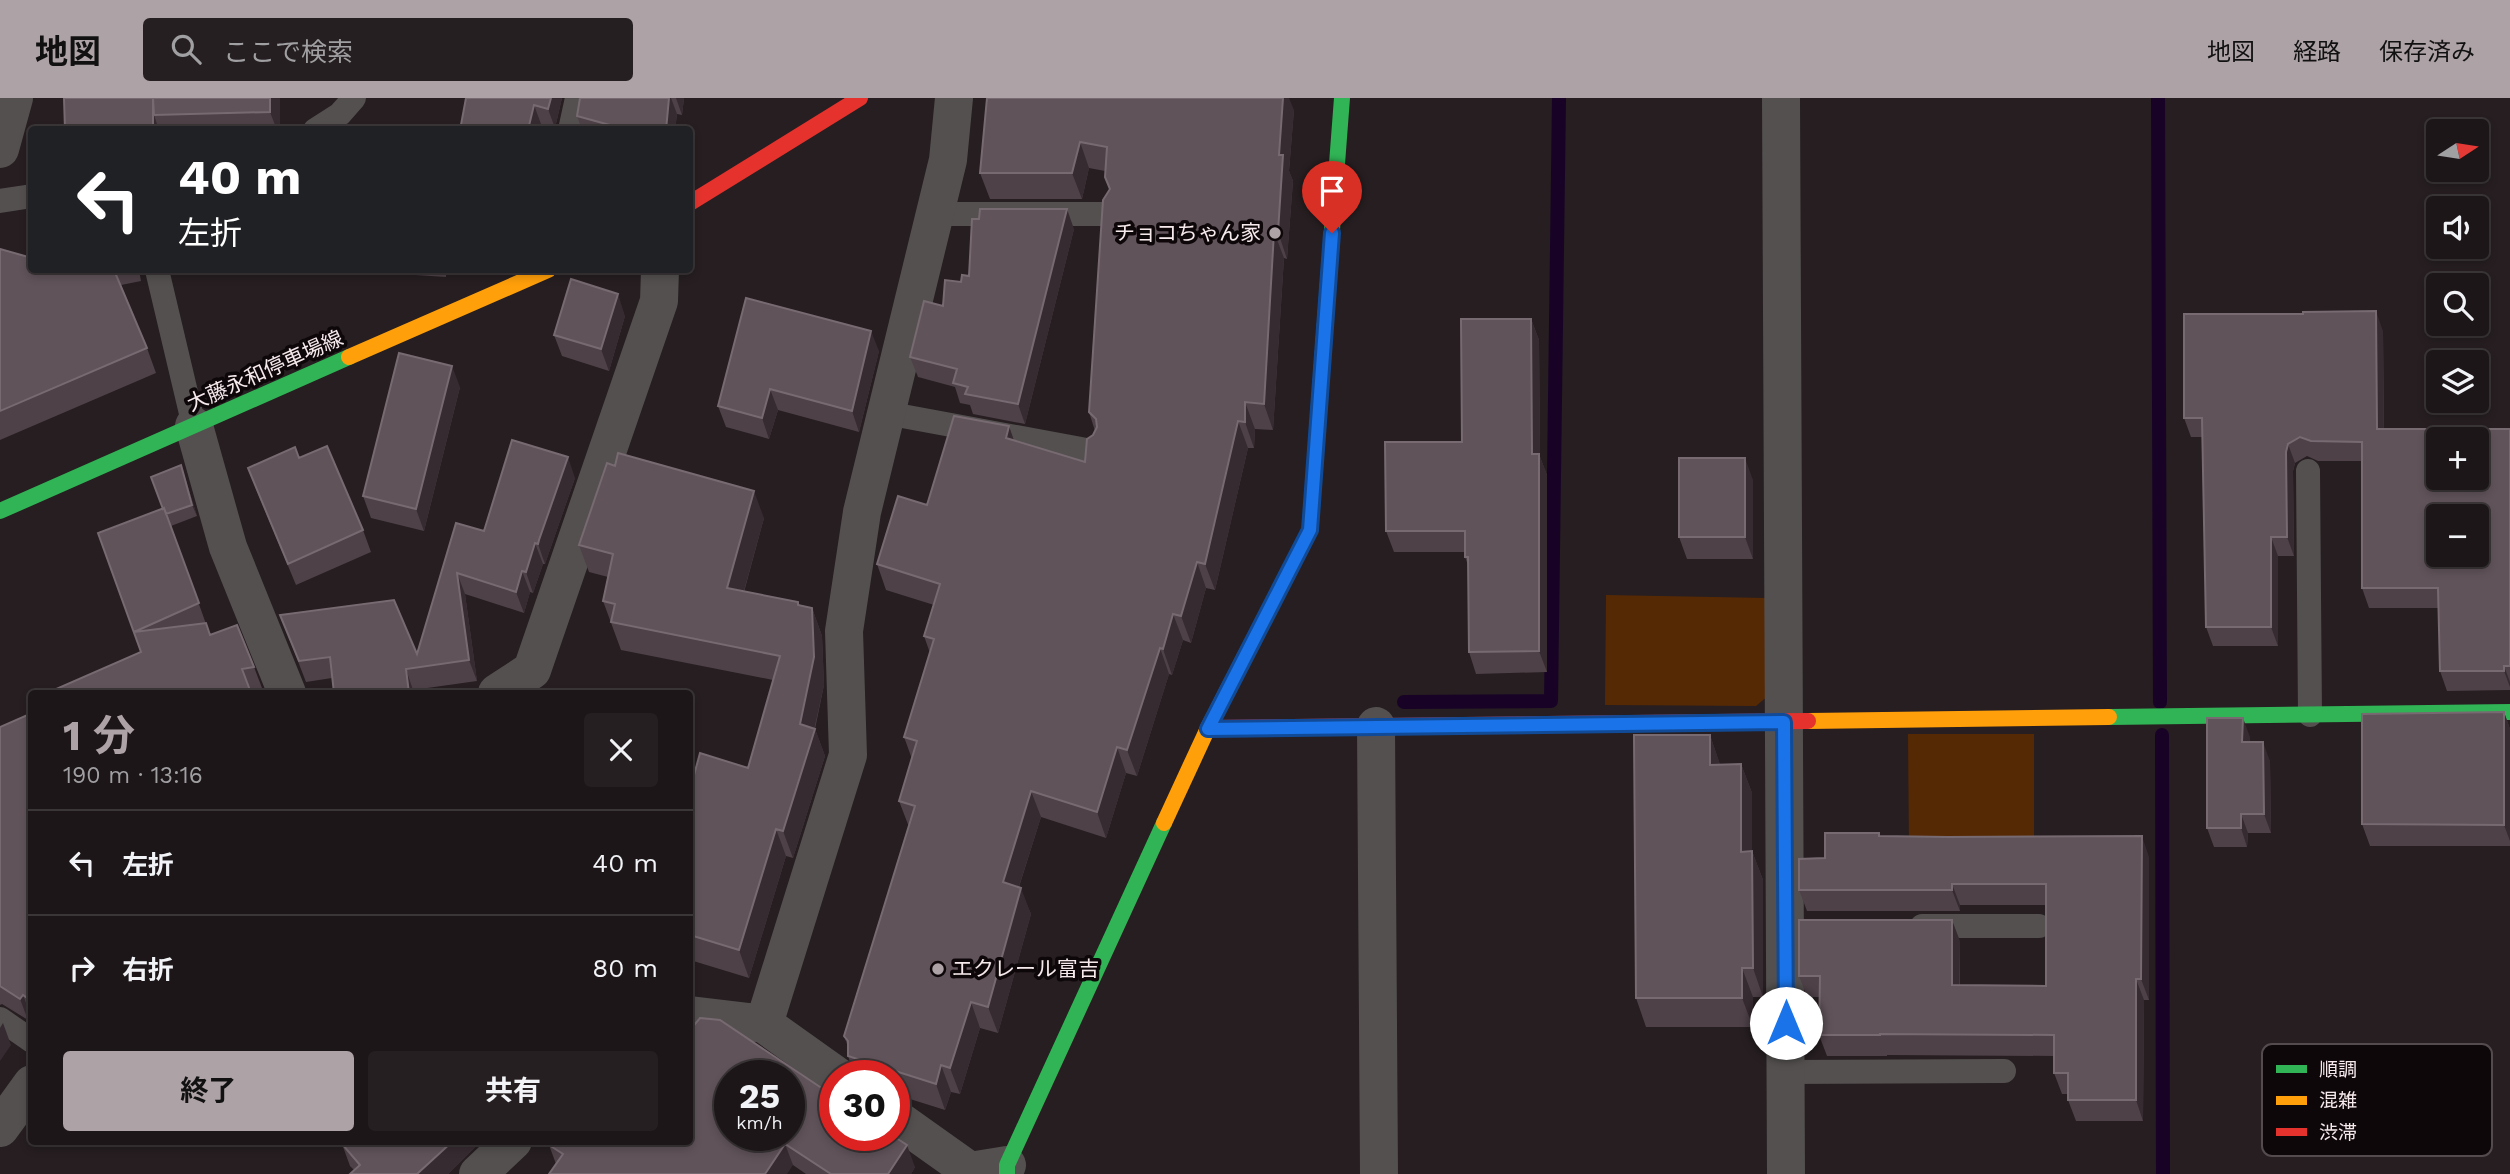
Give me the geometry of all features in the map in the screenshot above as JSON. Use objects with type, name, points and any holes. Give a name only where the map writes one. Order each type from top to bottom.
[{"type":"street","points":[[0,149],[14,98]]},
{"type":"street","points":[[693,202],[860,98]]},
{"type":"street","points":[[764,1024],[848,755],[844,631],[862,512],[947,160],[954,98]]},
{"type":"street","points":[[910,1128],[970,1171],[1007,1170],[1208,729],[1310,530],[1342,98]]},
{"type":"street","points":[[1781,98],[1784,722],[1799,926],[1786,1072],[1786,1174]]},
{"type":"street","name":"大藤永和停車場線","points":[[0,511],[538,273]]},
{"type":"street","points":[[501,690],[532,670],[659,301],[660,273]]},
{"type":"street","points":[[194,426],[228,547],[286,690]]},
{"type":"street","points":[[1208,729],[2510,712]]},
{"type":"street","points":[[1376,726],[1379,1174]]},
{"type":"street","points":[[693,1015],[764,1024],[819,1063]]},
{"type":"street","points":[[0,1128],[28,1090]]},
{"type":"street","points":[[478,1174],[509,1145]]},
{"type":"lane","points":[[321,126],[340,114],[354,98]]},
{"type":"lane","points":[[571,126],[577,98]]},
{"type":"lane","points":[[0,201],[28,197]]},
{"type":"lane","points":[[934,214],[1105,214]]},
{"type":"lane","points":[[158,273],[194,426]]},
{"type":"lane","points":[[886,413],[1092,451]]},
{"type":"lane","points":[[2308,471],[2310,715]]},
{"type":"lane","points":[[1905,926],[2039,926]]},
{"type":"lane","points":[[0,1019],[28,1038]]},
{"type":"lane","points":[[1786,1072],[2004,1071]]},
{"type":"shaded area","points":[[1606,595],[1768,598],[1769,695],[1756,706],[1605,705]]},
{"type":"shaded area","points":[[1908,734],[2034,734],[2034,853],[1909,853]]},
{"type":"building","points":[[64,98],[153,98],[153,126],[65,126]]},
{"type":"building","points":[[153,98],[270,98],[270,112],[154,115]]},
{"type":"building","points":[[466,98],[551,98],[548,109],[534,105],[529,126],[461,126]]},
{"type":"building","points":[[580,98],[669,98],[666,126],[613,126],[577,116]]},
{"type":"building","points":[[987,98],[1283,98],[1279,155],[1283,155],[1278,232],[1274,232],[1264,404],[1245,402],[1245,422],[1238,421],[1205,564],[1197,562],[1181,616],[1173,614],[1127,750],[1117,747],[1097,812],[1031,791],[1003,882],[1021,888],[988,1007],[971,1002],[950,1068],[941,1065],[936,1084],[910,1076],[910,1060],[861,1060],[848,1056],[848,1041],[844,1036],[915,806],[899,801],[917,741],[904,737],[934,639],[924,636],[940,584],[877,564],[898,496],[927,505],[954,416],[1009,426],[1006,438],[1085,462],[1087,439],[1097,427],[1096,419],[1089,412],[1103,200],[1110,189],[1105,177],[1107,147],[1080,142],[1072,173],[980,173]]},
{"type":"building","points":[[980,209],[1067,209],[1018,404],[965,394],[968,387],[953,383],[957,369],[910,357],[924,301],[943,306],[945,280],[961,282],[962,275],[969,276],[972,219],[979,219]]},
{"type":"building","points":[[0,249],[28,257],[28,273],[115,273],[147,348],[0,411]]},
{"type":"building","points":[[571,279],[618,294],[601,349],[554,335]]},
{"type":"building","points":[[746,298],[871,331],[852,411],[770,389],[762,418],[718,406]]},
{"type":"building","points":[[2376,311],[2377,429],[2426,429],[2426,490],[2489,490],[2489,429],[2510,429],[2510,666],[2504,666],[2504,671],[2440,671],[2438,588],[2362,588],[2362,442],[2311,441],[2300,437],[2288,444],[2287,537],[2271,537],[2271,627],[2206,627],[2202,418],[2184,418],[2184,314]]},
{"type":"building","points":[[1461,319],[1531,319],[1532,454],[1539,454],[1539,651],[1469,652],[1468,557],[1465,557],[1465,531],[1386,531],[1385,442],[1462,442]]},
{"type":"building","points":[[399,353],[452,366],[416,509],[363,496]]},
{"type":"building","points":[[512,440],[568,457],[538,544],[535,543],[526,572],[522,571],[516,592],[457,573],[469,660],[406,669],[409,690],[334,690],[330,657],[299,661],[280,615],[394,600],[417,654],[456,523],[484,531]]},
{"type":"building","points":[[327,446],[363,530],[288,564],[248,468],[295,447],[299,458]]},
{"type":"building","points":[[618,453],[754,491],[727,588],[798,602],[798,605],[812,608],[814,657],[800,724],[815,729],[783,831],[776,829],[739,950],[693,936],[693,779],[700,753],[748,768],[780,656],[611,622],[615,604],[603,601],[613,554],[579,545],[607,463],[615,466]]},
{"type":"building","points":[[1679,458],[1745,458],[1745,537],[1679,537]]},
{"type":"building","points":[[181,465],[192,505],[166,514],[151,477]]},
{"type":"building","points":[[164,508],[199,603],[134,632],[206,623],[210,635],[237,625],[254,667],[242,669],[250,690],[56,690],[141,652],[98,533]]},
{"type":"building","points":[[2504,712],[2504,825],[2362,824],[2362,714]]},
{"type":"building","points":[[28,715],[28,999],[23,995],[20,999],[0,986],[0,727]]},
{"type":"building","points":[[2207,718],[2243,718],[2242,742],[2263,742],[2264,814],[2241,814],[2241,828],[2207,828]]},
{"type":"building","points":[[1634,735],[1710,735],[1710,765],[1741,764],[1741,852],[1752,851],[1753,968],[1742,968],[1742,998],[1636,998]]},
{"type":"building","points":[[1825,833],[1948,837],[2142,836],[2141,979],[2136,979],[2136,1100],[2068,1100],[2068,1073],[2054,1073],[2054,1035],[1819,1035],[1820,976],[1799,976],[1799,920],[1952,920],[1952,985],[2046,986],[2046,884],[1952,884],[1952,890],[1799,890],[1799,859],[1825,858]]},
{"type":"building","points":[[700,1018],[720,1020],[780,1060],[714,1060],[714,1151],[780,1151],[765,1174],[549,1174],[563,1154],[549,1145],[693,1145],[693,1026]]},
{"type":"building","points":[[805,1077],[819,1086],[819,1151],[903,1151],[888,1174],[831,1174],[796,1151],[805,1151]]},
{"type":"building","points":[[343,1145],[449,1145],[417,1174],[350,1174],[360,1165]]},
{"type":"waterway","points":[[1404,702],[1551,701],[1559,98]]},
{"type":"waterway","points":[[2158,98],[2160,702]]},
{"type":"waterway","points":[[2162,735],[2163,1174]]},
{"type":"traffic: fast","points":[[1325,322],[1342,98]]},
{"type":"traffic: fast","points":[[0,511],[349,357]]},
{"type":"traffic: fast","points":[[2109,717],[2510,712]]},
{"type":"traffic: fast","points":[[1007,1174],[1007,1165],[1164,823]]},
{"type":"traffic: slow","points":[[349,357],[541,273]]},
{"type":"traffic: slow","points":[[1164,823],[1208,728],[1310,530],[1325,322]]},
{"type":"traffic: slow","points":[[1808,721],[2109,717]]},
{"type":"traffic: jam","points":[[693,201],[860,98]]},
{"type":"traffic: jam","points":[[1208,728],[1808,721]]},
{"type":"place","name":"チョコちゃん家","points":[[1275,233]]},
{"type":"place","name":"エクレール富吉","points":[[938,969]]},
{"type":"route","points":[[1332,233],[1310,530],[1208,729],[1784,722],[1786,1023]]}]
